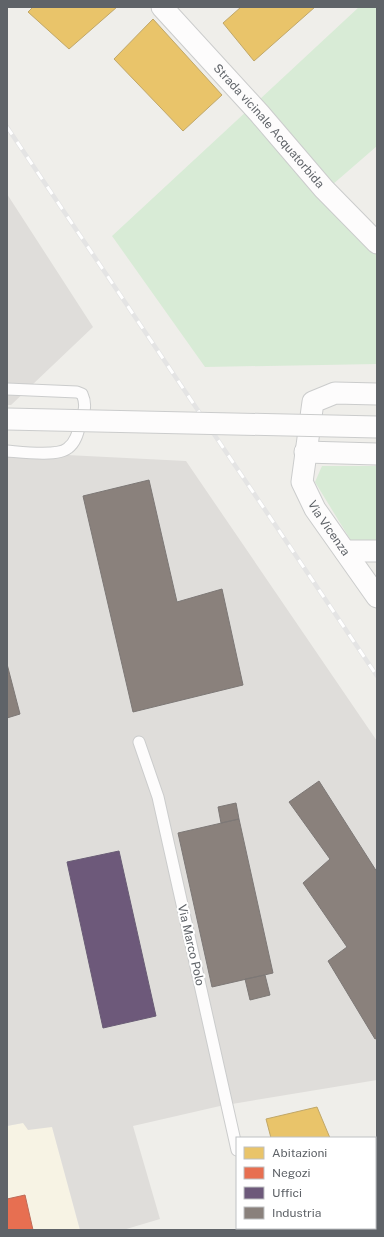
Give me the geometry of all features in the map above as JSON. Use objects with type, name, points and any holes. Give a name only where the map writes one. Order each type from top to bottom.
[{"type":"street","name":"Strada vicinale Acquatorbida","points":[[162,7],[259,113],[324,189],[377,243]]},
{"type":"street","name":"Via Vicenza","points":[[377,394],[335,393],[313,402],[302,482],[315,509],[377,598]]},
{"type":"street","points":[[7,419],[377,427]]},
{"type":"street","points":[[305,452],[377,454]]},
{"type":"street","points":[[345,551],[377,551]]},
{"type":"lane","points":[[7,389],[77,392],[82,394],[86,404],[76,438],[69,448],[64,451],[55,453],[7,451]]},
{"type":"lane","name":"Via Marco Polo","points":[[139,742],[158,797],[236,1146]]},
{"type":"shaded area","points":[[7,194],[93,327],[11,405],[7,405]]},
{"type":"shaded area","points":[[7,452],[186,461],[377,741],[377,1080],[220,1106],[133,1126],[160,1219],[123,1230],[80,1230],[52,1127],[28,1130],[23,1123],[7,1126]]},
{"type":"shaded area","points":[[23,1123],[52,1126],[80,1230],[7,1230],[7,1126]]},
{"type":"green space","points":[[359,7],[377,7],[377,146],[332,185],[259,100]]},
{"type":"green space","points":[[249,109],[377,254],[377,364],[205,367],[112,236]]},
{"type":"green space","points":[[322,466],[377,466],[377,543],[353,544],[315,482]]},
{"type":"building: Abitazioni","points":[[33,7],[117,7],[69,49],[28,12]]},
{"type":"building: Abitazioni","points":[[241,7],[315,7],[254,61],[223,23]]},
{"type":"building: Abitazioni","points":[[153,19],[222,95],[183,131],[114,59]]},
{"type":"building: Abitazioni","points":[[317,1107],[330,1137],[271,1137],[266,1119]]},
{"type":"building: Abitazioni","points":[[358,1229],[359,1230],[292,1230]]},
{"type":"building: Negozi","points":[[25,1195],[33,1230],[7,1230],[7,1199]]},
{"type":"building: Uffici","points":[[119,851],[156,1016],[103,1028],[67,862]]},
{"type":"building: Industria","points":[[149,480],[177,602],[222,589],[243,685],[133,712],[83,496]]},
{"type":"building: Industria","points":[[7,664],[20,714],[7,718]]},
{"type":"building: Industria","points":[[319,781],[377,872],[377,1038],[375,1039],[328,961],[347,947],[303,883],[330,859],[289,802]]},
{"type":"building: Industria","points":[[236,803],[239,819],[221,823],[218,807]]},
{"type":"building: Industria","points":[[239,819],[273,973],[212,987],[178,833]]},
{"type":"building: Industria","points":[[265,975],[270,995],[250,1000],[245,979]]},
{"type":"railway","points":[[7,127],[377,676]]}]
